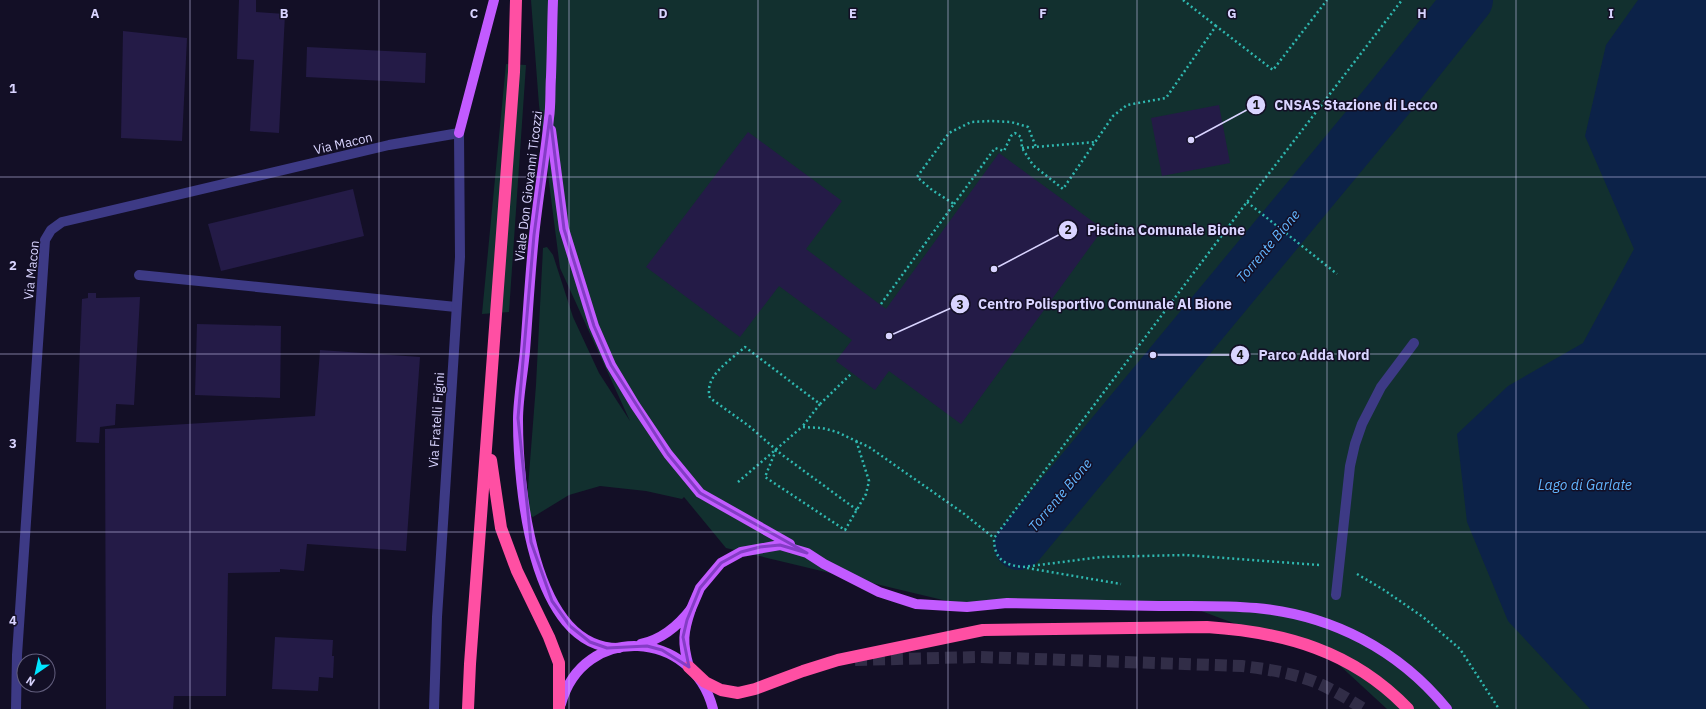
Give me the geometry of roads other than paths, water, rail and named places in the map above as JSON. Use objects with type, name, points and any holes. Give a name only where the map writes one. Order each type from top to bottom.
[{"type":"highway","points":[[468,709],[514,72],[516,0]]},
{"type":"highway","points":[[487,433],[501,528],[517,571],[549,637],[559,663],[559,709]]},
{"type":"highway","points":[[689,667],[705,682],[721,690],[738,693],[755,689],[838,660],[983,630],[1207,627],[1236,629],[1265,634],[1294,640],[1320,650],[1348,663],[1376,681],[1408,709]]},
{"type":"main road","points":[[459,133],[494,0]]},
{"type":"main road","name":"Viale Don Giovanni Ticozzi","points":[[553,0],[550,116],[534,235],[523,375],[518,418],[519,450],[524,500],[531,542],[545,585],[560,615],[570,626],[590,642],[607,648],[619,648]]},
{"type":"main road","points":[[550,116],[564,229],[594,326],[611,365],[635,405],[668,454],[700,493],[824,564],[879,592],[916,604],[967,607],[1007,603],[1235,607],[1257,608],[1315,620],[1341,629],[1369,642],[1419,678],[1447,709]]},
{"type":"main road","points":[[689,667],[684,637],[691,609],[700,588],[721,563],[741,552],[780,545],[807,553]]},
{"type":"main road","points":[[559,709],[567,688],[580,669],[591,660],[604,652],[654,641],[680,623],[691,609]]},
{"type":"main road","points":[[631,646],[647,646],[662,650],[677,657],[700,679],[708,692],[713,709]]},
{"type":"street","name":"Via Fratelli Figini","points":[[434,709],[437,617],[460,256],[459,133]]},
{"type":"street","name":"Via Macon","points":[[16,709],[17,655],[45,240],[51,230],[62,222],[389,145],[459,133]]},
{"type":"street","points":[[139,275],[456,307]]},
{"type":"street","points":[[1336,595],[1349,473],[1355,444],[1362,424],[1381,388],[1414,342]]},
{"type":"water","name":"Lago di Garlate","points":[[1638,0],[1706,0],[1706,709],[1590,709],[1508,621],[1467,522],[1457,434],[1508,386],[1583,343],[1634,249],[1585,136],[1606,45]]},
{"type":"waterway","name":"Torrente Bione","points":[[1019,545],[1393,94],[1468,0]]},
{"type":"tunnel","points":[[855,660],[980,657],[1242,666],[1261,668],[1306,679],[1334,691],[1364,709]]},
{"type":"place","name":"CNSAS Stazione di Lecco","points":[[1191,140]]},
{"type":"place","name":"Piscina Comunale Bione","points":[[994,269]]},
{"type":"place","name":"Centro Polisportivo Comunale Al Bione","points":[[889,336]]},
{"type":"place","name":"Parco Adda Nord","points":[[1153,355]]}]
